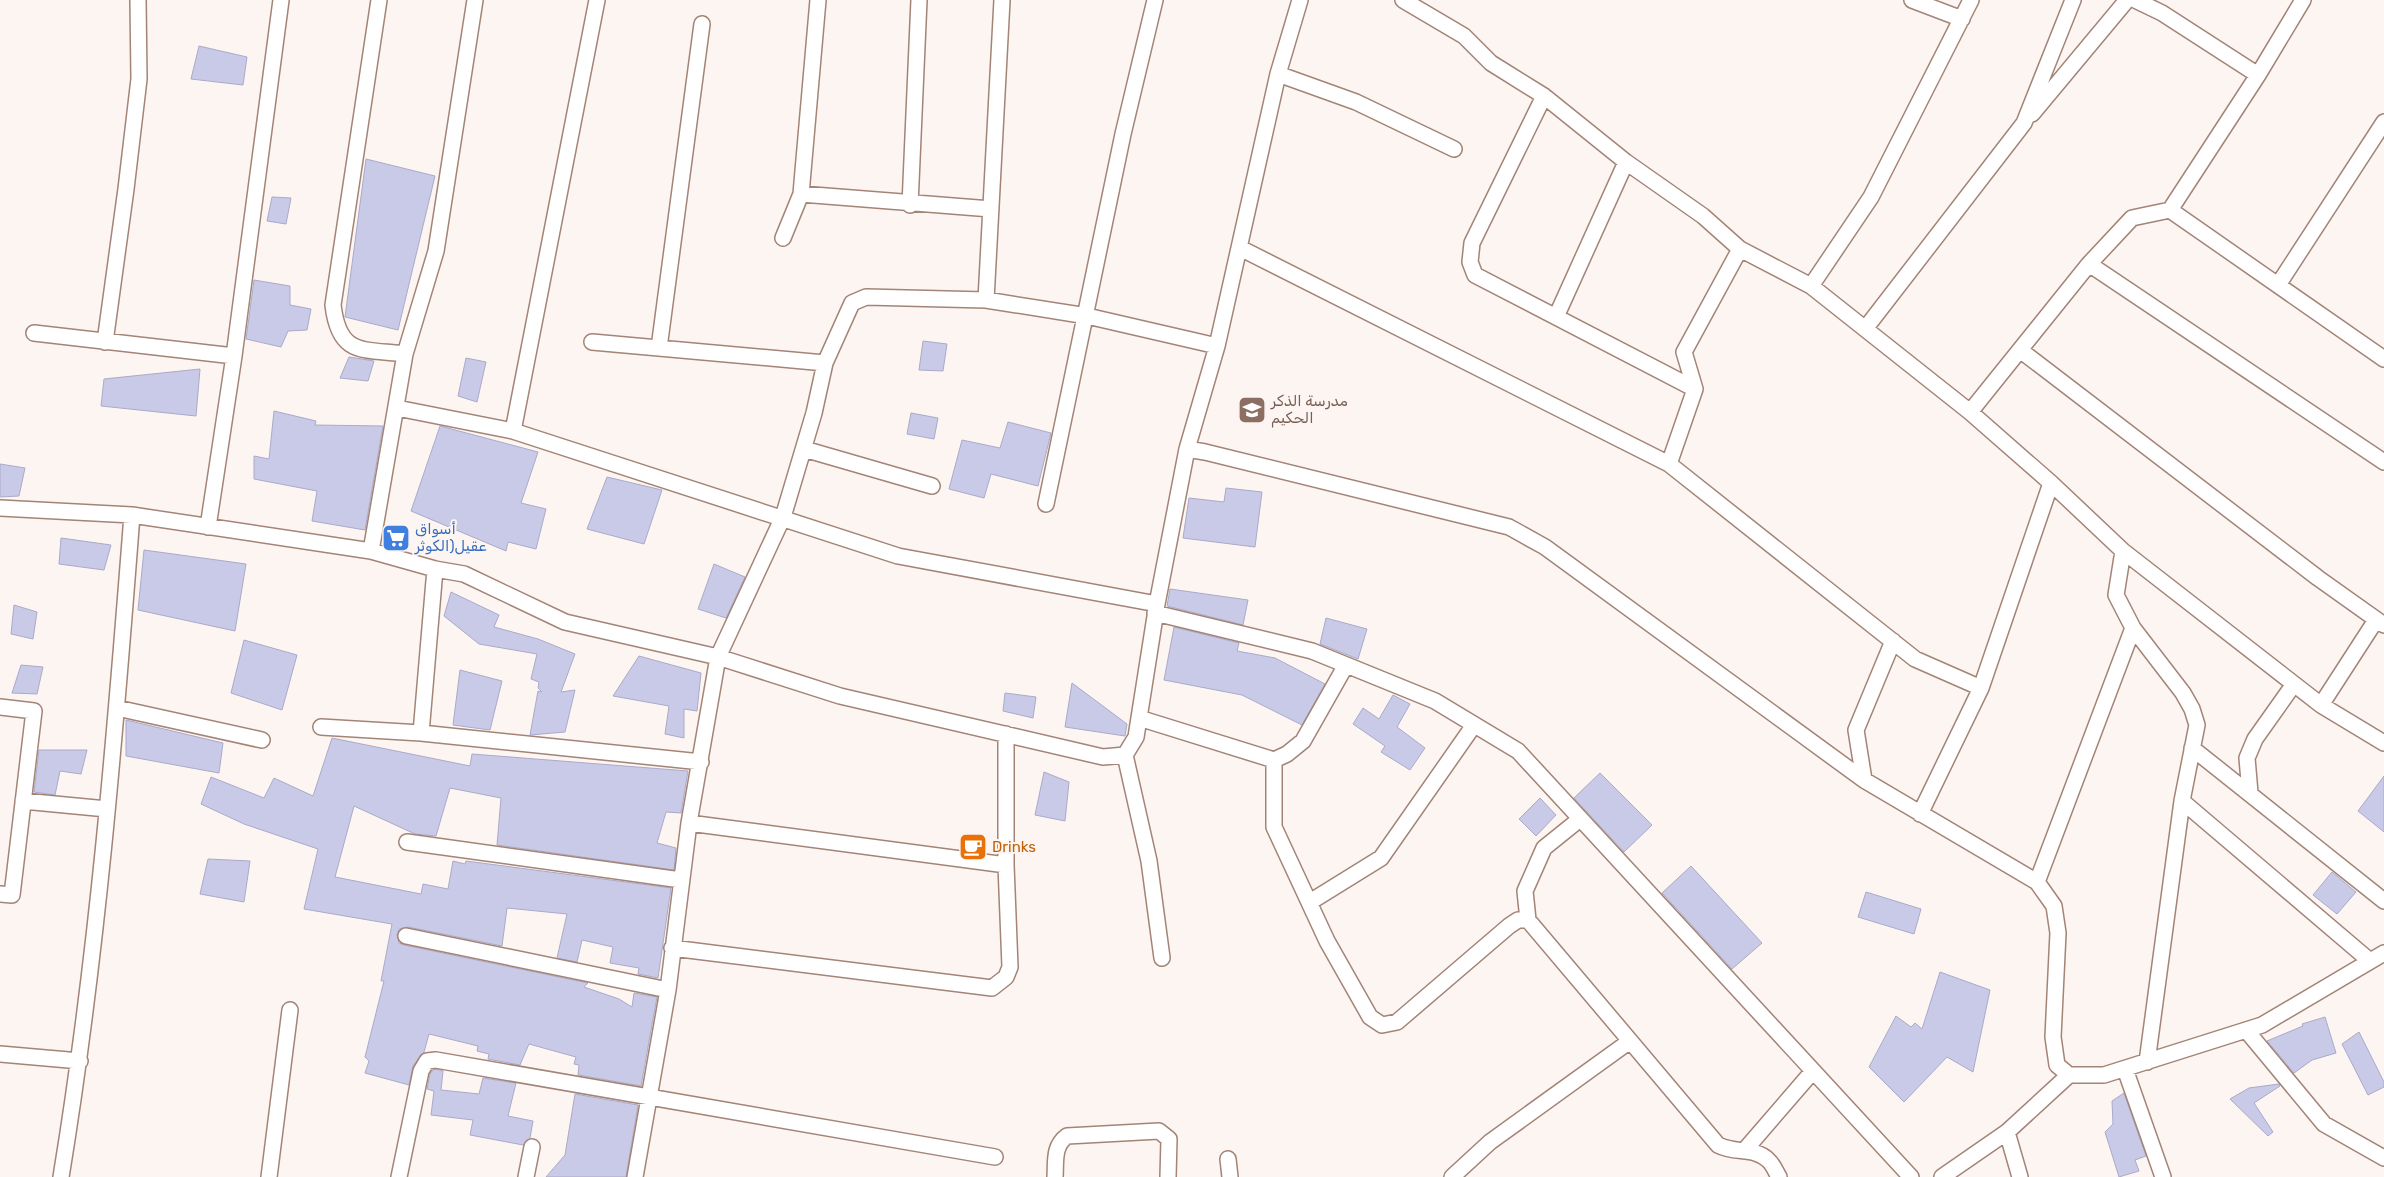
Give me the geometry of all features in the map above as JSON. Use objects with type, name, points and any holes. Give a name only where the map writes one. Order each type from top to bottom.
[{"type":"street","points":[[105,342],[139,79],[138,0]]},
{"type":"street","points":[[208,527],[234,356],[281,0]]},
{"type":"street","points":[[379,0],[334,305],[336,326],[344,340],[361,349],[405,354]]},
{"type":"street","points":[[371,551],[405,354],[436,252],[475,0]]},
{"type":"street","points":[[513,432],[597,0]]},
{"type":"street","points":[[784,238],[801,194],[818,0]]},
{"type":"street","points":[[910,205],[919,0]]},
{"type":"street","points":[[986,300],[1002,0]]},
{"type":"street","points":[[1046,504],[1087,316],[1123,134],[1155,0]]},
{"type":"street","points":[[1162,958],[1149,861],[1125,755],[1136,737],[1156,609],[1187,449],[1217,346],[1278,74],[1300,0]]},
{"type":"street","points":[[1403,0],[1464,36],[1492,63],[1544,96],[1626,162],[1703,216],[1740,249],[1811,286],[1970,412],[2052,484],[2123,551],[2321,706],[2384,743]]},
{"type":"street","points":[[1912,0],[1962,18]]},
{"type":"street","points":[[1811,286],[1872,197],[1971,0]]},
{"type":"street","points":[[2024,123],[2073,0]]},
{"type":"street","points":[[1865,329],[2024,123],[2127,0]]},
{"type":"street","points":[[2134,0],[2166,7],[2258,76]]},
{"type":"street","points":[[1970,412],[2089,264],[2132,218],[2170,210],[2258,76],[2303,0]]},
{"type":"street","points":[[658,348],[702,24]]},
{"type":"street","points":[[1278,74],[1356,102],[1454,150]]},
{"type":"street","points":[[1544,96],[1472,243],[1470,262],[1475,274],[1695,389]]},
{"type":"street","points":[[2278,285],[2384,122]]},
{"type":"street","points":[[1556,317],[1626,162]]},
{"type":"street","points":[[801,194],[910,205],[991,209]]},
{"type":"street","points":[[2170,210],[2383,356]]},
{"type":"street","points":[[1240,248],[1669,464],[1915,659],[1981,688]]},
{"type":"street","points":[[1669,464],[1695,389],[1684,352],[1740,249]]},
{"type":"street","points":[[2089,264],[2384,462]]},
{"type":"street","points":[[636,1177],[668,990],[689,823],[718,657],[782,517],[814,413],[824,363],[852,303],[866,297],[986,300],[1087,316],[1217,346]]},
{"type":"street","points":[[34,333],[234,356]]},
{"type":"street","points":[[592,342],[824,363]]},
{"type":"street","points":[[2020,350],[2318,578],[2380,622],[2321,706]]},
{"type":"street","points":[[397,408],[513,432],[782,517],[898,556],[1156,609],[1312,651],[1435,701],[1518,751],[1911,1177]]},
{"type":"street","points":[[804,448],[932,486]]},
{"type":"street","points":[[1187,449],[1509,527],[1545,547],[1864,780],[2038,882],[2054,906],[2058,933],[2053,1037],[2057,1065],[2069,1075],[2104,1075],[2262,1025],[2384,953]]},
{"type":"street","points":[[1920,814],[1981,688],[2052,484]]},
{"type":"street","points":[[0,508],[132,515],[371,551],[435,570],[464,574],[565,622],[718,657],[840,696],[1103,757],[1125,755]]},
{"type":"street","points":[[61,1177],[80,1062],[117,708],[132,515]]},
{"type":"street","points":[[2123,551],[2116,596],[2133,628],[2183,693],[2192,709],[2197,725],[2182,802],[2147,1062]]},
{"type":"street","points":[[421,733],[435,570]]},
{"type":"street","points":[[2038,882],[2133,628]]},
{"type":"street","points":[[1864,780],[1856,730],[1893,641]]},
{"type":"street","points":[[1139,718],[1274,760],[1287,754],[1303,741],[1346,665]]},
{"type":"street","points":[[2250,793],[2247,758],[2252,745],[2294,684]]},
{"type":"street","points":[[0,707],[34,711],[12,895],[0,894]]},
{"type":"street","points":[[117,708],[262,740]]},
{"type":"street","points":[[1310,902],[1381,858],[1474,725]]},
{"type":"street","points":[[321,727],[421,733],[701,762]]},
{"type":"street","points":[[672,948],[992,988],[1006,977],[1010,967],[1006,865],[1006,734]]},
{"type":"street","points":[[2192,748],[2384,901]]},
{"type":"street","points":[[1274,760],[1274,827],[1327,941],[1370,1017],[1382,1025],[1398,1022],[1509,926],[1518,920],[1528,920]]},
{"type":"street","points":[[23,801],[106,809]]},
{"type":"street","points":[[2182,802],[2370,961]]},
{"type":"street","points":[[1580,819],[1544,848],[1525,891],[1528,920],[1718,1145],[1728,1150],[1754,1151],[1768,1160],[1779,1177]]},
{"type":"street","points":[[689,823],[1006,865]]},
{"type":"street","points":[[407,842],[681,880]]},
{"type":"street","points":[[406,936],[668,990]]},
{"type":"street","points":[[269,1177],[290,1010]]},
{"type":"street","points":[[2246,1030],[2324,1124],[2384,1158]]},
{"type":"street","points":[[1452,1177],[1490,1142],[1630,1041]]},
{"type":"street","points":[[0,1054],[80,1062]]},
{"type":"street","points":[[399,1177],[421,1071],[427,1061],[436,1060],[995,1157]]},
{"type":"street","points":[[2125,1069],[2164,1177]]},
{"type":"street","points":[[1744,1151],[1813,1071]]},
{"type":"street","points":[[1942,1177],[2007,1132],[2069,1075]]},
{"type":"street","points":[[1055,1177],[1057,1147],[1060,1141],[1067,1136],[1159,1131],[1169,1138],[1168,1177]]},
{"type":"street","points":[[2007,1132],[2020,1177]]},
{"type":"street","points":[[526,1177],[532,1147]]},
{"type":"street","points":[[1228,1159],[1230,1177]]},
{"type":"building","points":[[199,46],[247,57],[243,85],[191,79]]},
{"type":"building","points":[[366,159],[435,176],[398,330],[345,317]]},
{"type":"building","points":[[272,197],[291,198],[286,224],[267,221]]},
{"type":"building","points":[[254,280],[290,286],[290,305],[311,309],[307,330],[288,331],[281,347],[246,339]]},
{"type":"building","points":[[923,341],[947,344],[943,371],[919,370]]},
{"type":"building","points":[[349,357],[374,361],[368,381],[340,378]]},
{"type":"building","points":[[466,358],[486,362],[477,402],[458,396]]},
{"type":"building","points":[[200,369],[196,416],[101,406],[104,379]]},
{"type":"building","points":[[274,411],[316,421],[315,425],[383,426],[365,530],[312,521],[317,491],[254,479],[254,456],[269,459]]},
{"type":"building","points":[[911,413],[938,418],[934,439],[907,434]]},
{"type":"building","points":[[1008,422],[1051,433],[1038,486],[991,474],[984,498],[949,489],[962,440],[1000,448]]},
{"type":"building","points":[[440,426],[538,452],[521,503],[546,509],[536,549],[508,542],[506,551],[411,511]]},
{"type":"building","points":[[0,464],[25,468],[19,496],[0,497]]},
{"type":"building","points":[[607,477],[662,490],[644,544],[587,529]]},
{"type":"building","points":[[1226,488],[1262,492],[1255,547],[1183,538],[1189,498],[1224,502]]},
{"type":"building","points":[[61,538],[111,545],[104,570],[59,564]]},
{"type":"building","points":[[144,550],[246,564],[235,631],[138,610]]},
{"type":"building","points":[[714,564],[745,577],[726,618],[698,609]]},
{"type":"building","points":[[1170,589],[1248,600],[1243,625],[1167,606]]},
{"type":"building","points":[[451,592],[499,615],[494,627],[538,639],[575,654],[561,692],[575,690],[565,732],[530,735],[538,691],[542,692],[538,688],[539,682],[531,679],[537,654],[479,644],[444,616]]},
{"type":"building","points":[[14,605],[37,612],[33,639],[11,634]]},
{"type":"building","points":[[1326,618],[1367,629],[1358,659],[1320,644]]},
{"type":"building","points":[[1174,627],[1239,643],[1237,651],[1275,658],[1325,684],[1302,725],[1242,695],[1164,680]]},
{"type":"building","points":[[244,640],[297,655],[282,710],[231,693]]},
{"type":"building","points":[[639,656],[701,673],[697,711],[684,709],[684,738],[665,734],[669,706],[613,696]]},
{"type":"building","points":[[21,665],[43,667],[37,694],[12,693]]},
{"type":"building","points":[[460,670],[502,681],[490,730],[453,725]]},
{"type":"building","points":[[1072,683],[1127,724],[1125,736],[1065,727]]},
{"type":"building","points":[[1005,693],[1036,697],[1033,718],[1003,711]]},
{"type":"building","points":[[1393,695],[1410,704],[1397,727],[1425,748],[1410,770],[1381,752],[1385,746],[1353,724],[1363,708],[1379,719]]},
{"type":"building","points":[[126,720],[223,743],[219,773],[126,756]]},
{"type":"building","points":[[332,738],[470,766],[472,754],[688,771],[681,813],[666,812],[657,843],[676,848],[674,870],[497,845],[501,798],[450,788],[436,836],[415,834],[354,806],[335,877],[421,894],[423,884],[448,889],[453,861],[465,864],[466,861],[671,888],[658,978],[638,974],[639,968],[610,963],[613,947],[582,940],[577,962],[557,958],[567,914],[507,908],[502,946],[408,927],[399,929],[397,935],[399,943],[404,945],[588,983],[584,987],[619,999],[632,1007],[634,993],[657,997],[641,1086],[578,1075],[579,1065],[574,1064],[576,1057],[529,1044],[520,1065],[488,1059],[489,1054],[477,1051],[478,1046],[429,1034],[424,1052],[413,1066],[409,1085],[365,1073],[369,1061],[365,1057],[384,981],[381,981],[392,924],[304,909],[318,849],[244,824],[201,804],[211,777],[264,798],[274,778],[313,796]]},
{"type":"building","points":[[39,750],[87,750],[81,774],[60,771],[55,795],[34,792]]},
{"type":"building","points":[[1044,772],[1069,782],[1065,821],[1035,815]]},
{"type":"building","points":[[1600,773],[1652,825],[1624,852],[1574,798]]},
{"type":"building","points":[[2384,776],[2384,832],[2358,811]]},
{"type":"building","points":[[1540,798],[1556,815],[1536,836],[1519,819]]},
{"type":"building","points":[[208,859],[250,861],[244,902],[200,894]]},
{"type":"building","points":[[1691,866],[1762,943],[1732,969],[1662,893]]},
{"type":"building","points":[[2332,872],[2356,892],[2337,914],[2313,895]]},
{"type":"building","points":[[1866,892],[1921,909],[1914,934],[1858,917]]},
{"type":"building","points":[[1940,972],[1990,990],[1973,1072],[1947,1057],[1904,1102],[1869,1067],[1896,1016],[1911,1027],[1915,1023],[1922,1029]]},
{"type":"building","points":[[2325,1017],[2336,1053],[2312,1060],[2294,1073],[2267,1041],[2303,1026],[2302,1024]]},
{"type":"building","points":[[2359,1032],[2384,1082],[2384,1087],[2368,1095],[2342,1044]]},
{"type":"building","points":[[436,1069],[443,1071],[441,1090],[479,1094],[483,1078],[516,1083],[508,1116],[533,1121],[530,1138],[523,1145],[470,1135],[473,1120],[431,1115],[434,1091],[427,1089],[430,1074]]},
{"type":"building","points":[[2279,1084],[2280,1086],[2254,1103],[2273,1132],[2268,1136],[2230,1099],[2249,1088]]},
{"type":"building","points":[[2124,1093],[2146,1156],[2135,1160],[2139,1171],[2119,1177],[2105,1132],[2113,1124],[2112,1101]]},
{"type":"building","points":[[575,1094],[638,1105],[626,1177],[546,1177],[565,1155]]},
{"type":"place","name":"مدرسة الذكر الحكيم","points":[[1252,410]]},
{"type":"place","name":"أسواق عقيل(الكوثر","points":[[396,538]]},
{"type":"place","name":"Drinks","points":[[973,847]]}]
